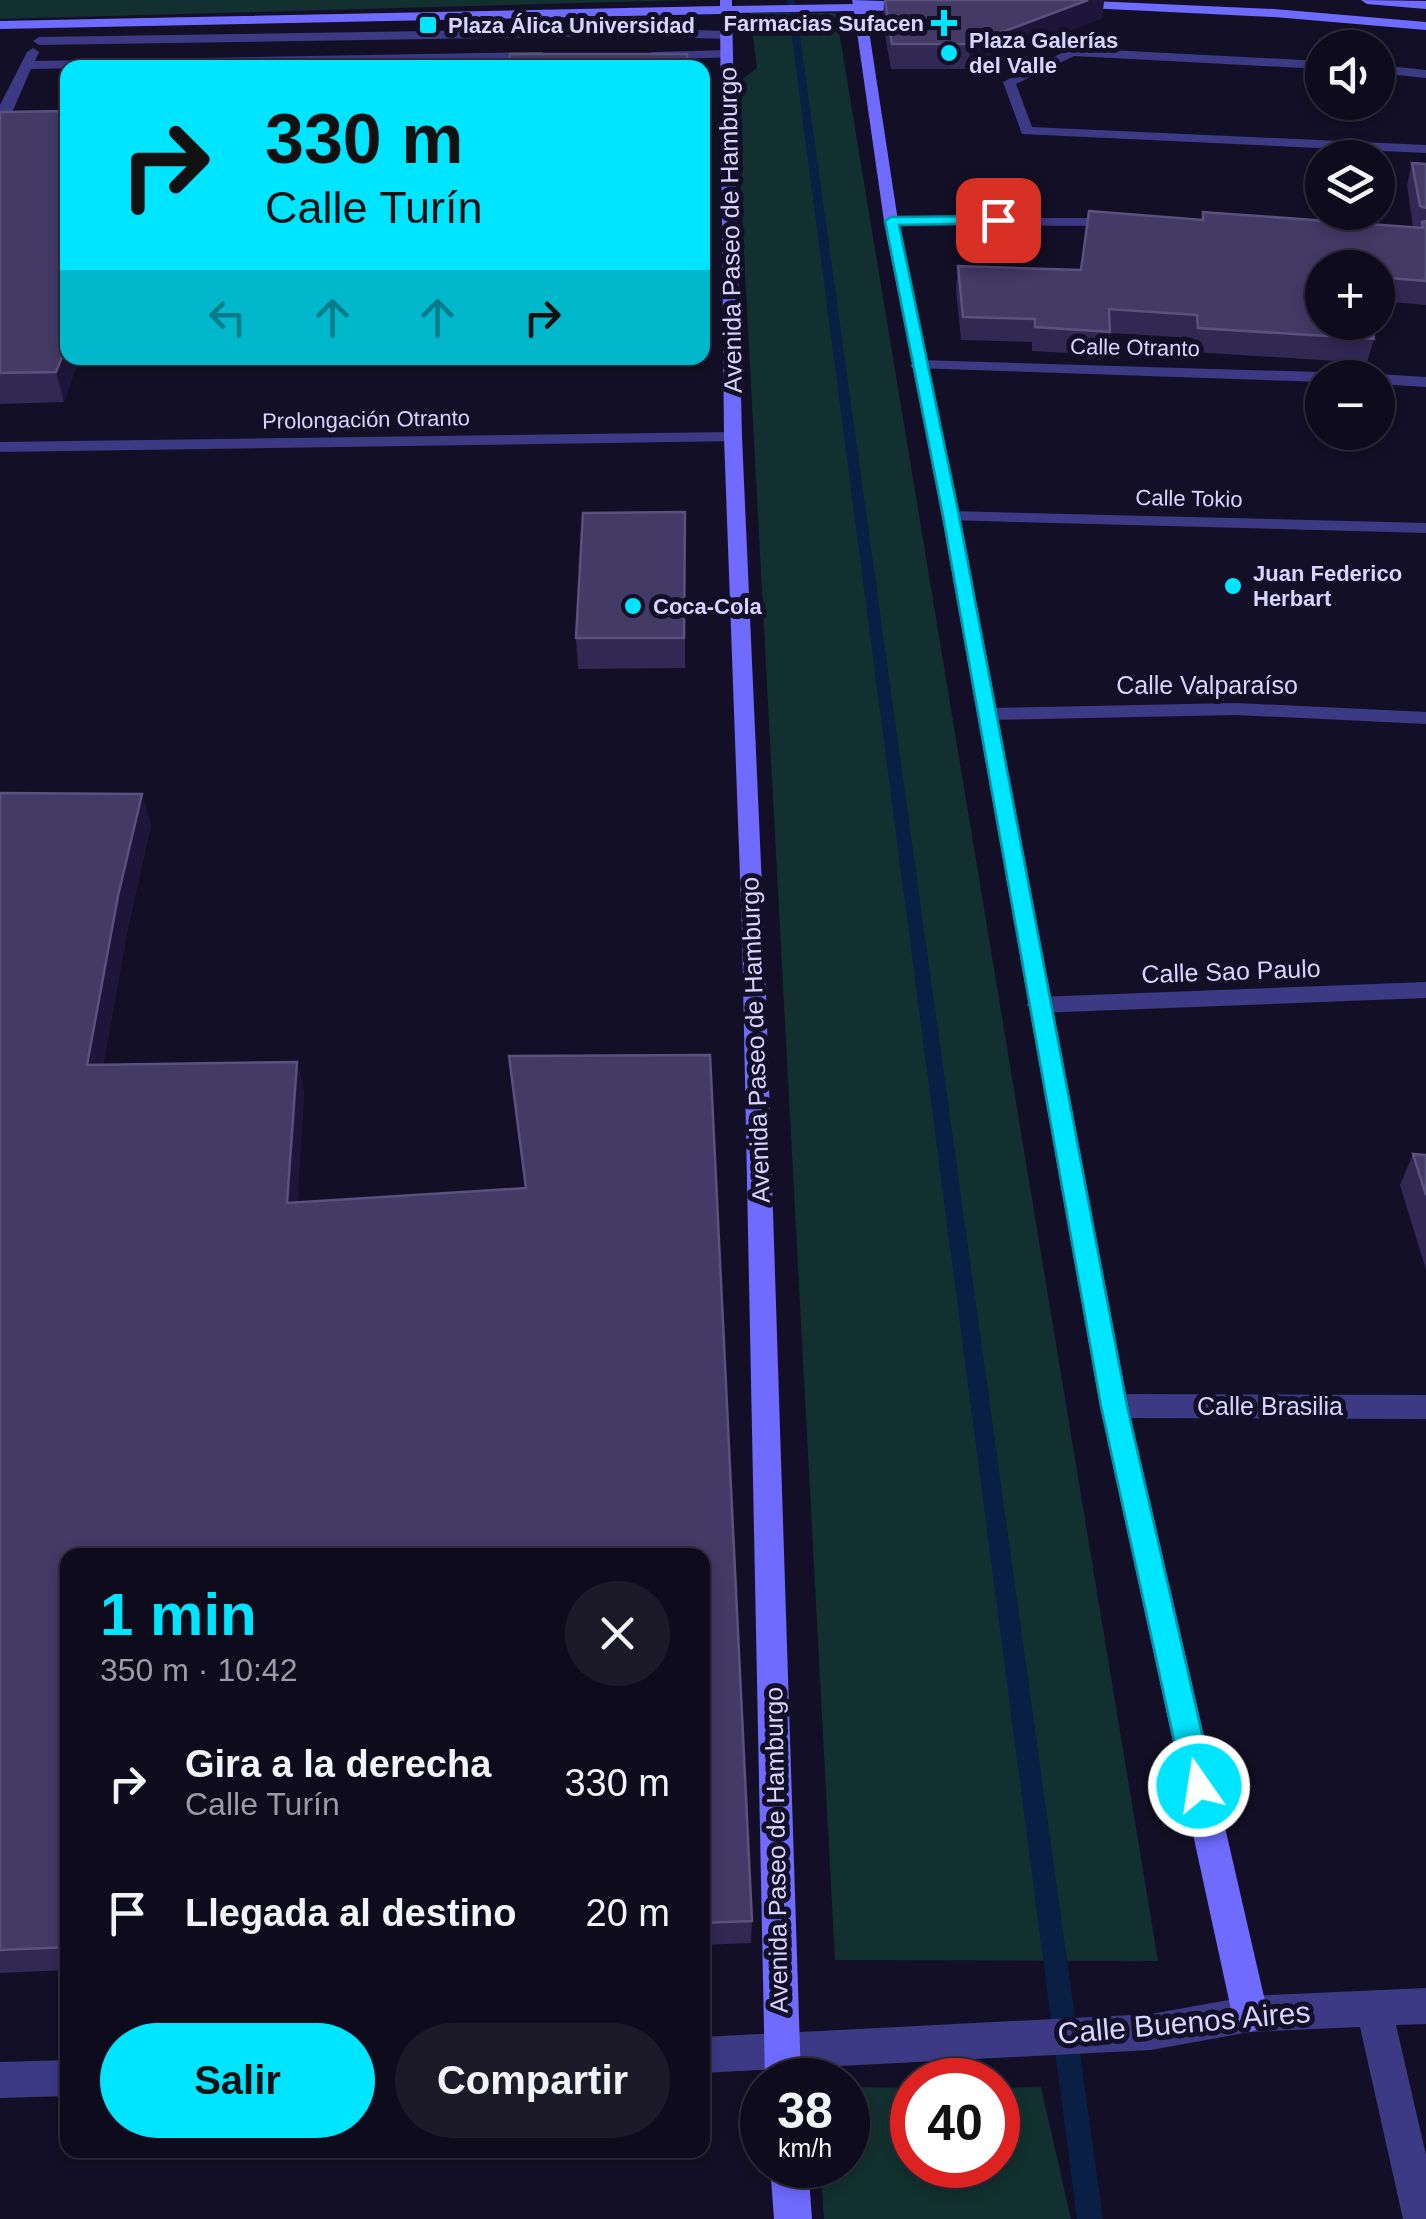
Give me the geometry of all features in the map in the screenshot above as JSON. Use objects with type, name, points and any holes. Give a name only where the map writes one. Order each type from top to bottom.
[{"type":"street","points":[[1368,0],[1426,5]]},
{"type":"street","points":[[0,26],[726,4],[760,8],[936,6]]},
{"type":"street","name":"Avenida Paseo de Hamburgo","points":[[726,4],[732,436],[753,932],[782,2058]]},
{"type":"street","points":[[859,4],[891,221],[951,516],[1114,1406],[1250,2014]]},
{"type":"street","points":[[1050,4],[1274,13],[1426,26]]},
{"type":"street","points":[[473,60],[479,14]]},
{"type":"street","points":[[48,25],[2,112],[4,122],[60,124]]},
{"type":"street","points":[[39,41],[630,32],[728,45]]},
{"type":"street","points":[[630,32],[648,36],[655,43],[650,50],[634,56],[728,45]]},
{"type":"street","points":[[1305,63],[1072,52],[1009,82],[1027,131],[1426,149]]},
{"type":"street","points":[[507,60],[552,56]]},
{"type":"street","points":[[27,66],[60,66]]},
{"type":"street","points":[[1395,70],[1426,74]]},
{"type":"street","points":[[891,221],[1146,224]]},
{"type":"street","name":"Calle Otranto","points":[[918,365],[1305,377]]},
{"type":"street","points":[[1395,380],[1426,382]]},
{"type":"street","name":"Prolongación Otranto","points":[[0,447],[732,436]]},
{"type":"street","name":"Calle Tokio","points":[[951,516],[1426,528]]},
{"type":"street","name":"Calle Valparaíso","points":[[987,714],[1236,710],[1426,718]]},
{"type":"street","name":"Calle Sao Paulo","points":[[1038,1005],[1426,990]]},
{"type":"street","name":"Calle Brasilia","points":[[1114,1406],[1426,1407]]},
{"type":"street","name":"Calle Buenos Aires","points":[[834,2058],[950,2040],[1151,2032],[1250,2014],[1426,2006]]},
{"type":"street","points":[[1374,2008],[1422,2219]]},
{"type":"street","name":"Calle Buenos Aires","points":[[710,2056],[740,2060]]},
{"type":"street","points":[[0,2080],[60,2078]]},
{"type":"street","points":[[791,2188],[793,2219]]},
{"type":"green space","points":[[0,0],[689,0],[0,19]]},
{"type":"green space","points":[[750,13],[836,13],[1158,1961],[835,1960],[735,85],[757,68]]},
{"type":"green space","points":[[870,2087],[890,2088],[890,2188],[1020,2188],[1020,2087],[1041,2087],[1071,2219],[824,2219],[822,2188],[870,2188]]},
{"type":"building","points":[[885,0],[1088,0],[970,44],[892,44]]},
{"type":"building","points":[[510,54],[687,54],[687,60],[509,60]]},
{"type":"building","points":[[60,111],[60,362],[56,372],[0,373],[0,112]]},
{"type":"building","points":[[1412,163],[1426,164],[1426,208],[1420,206]]},
{"type":"building","points":[[1089,211],[1203,220],[1203,212],[1305,219],[1305,230],[1423,228],[1422,222],[1426,221],[1426,281],[1395,278],[1395,250],[1305,250],[1305,335],[1198,328],[1197,315],[1109,309],[1110,332],[1035,327],[1035,319],[963,317],[958,266],[1081,270]]},
{"type":"building","name":"Coca-Cola","points":[[685,512],[684,638],[576,638],[583,513]]},
{"type":"building","points":[[0,793],[142,794],[118,896],[87,1065],[297,1062],[287,1203],[526,1188],[509,1056],[710,1055],[752,1921],[710,1923],[710,1548],[60,1548],[60,1947],[0,1950]]},
{"type":"building","points":[[1413,1154],[1426,1155],[1426,1195]]},
{"type":"waterway","points":[[791,0],[1090,2219]]},
{"type":"place","name":"Farmacias Sufacen","points":[[944,23]]},
{"type":"place","name":"Plaza Álica Universidad","points":[[428,25]]},
{"type":"place","name":"Plaza Galerías del Valle","points":[[949,53]]},
{"type":"place","name":"Juan Federico Herbart","points":[[1233,586]]},
{"type":"place","name":"Coca-Cola","points":[[633,606]]},
{"type":"route","points":[[998,220],[891,221],[951,516],[1114,1406],[1199,1786]]}]
